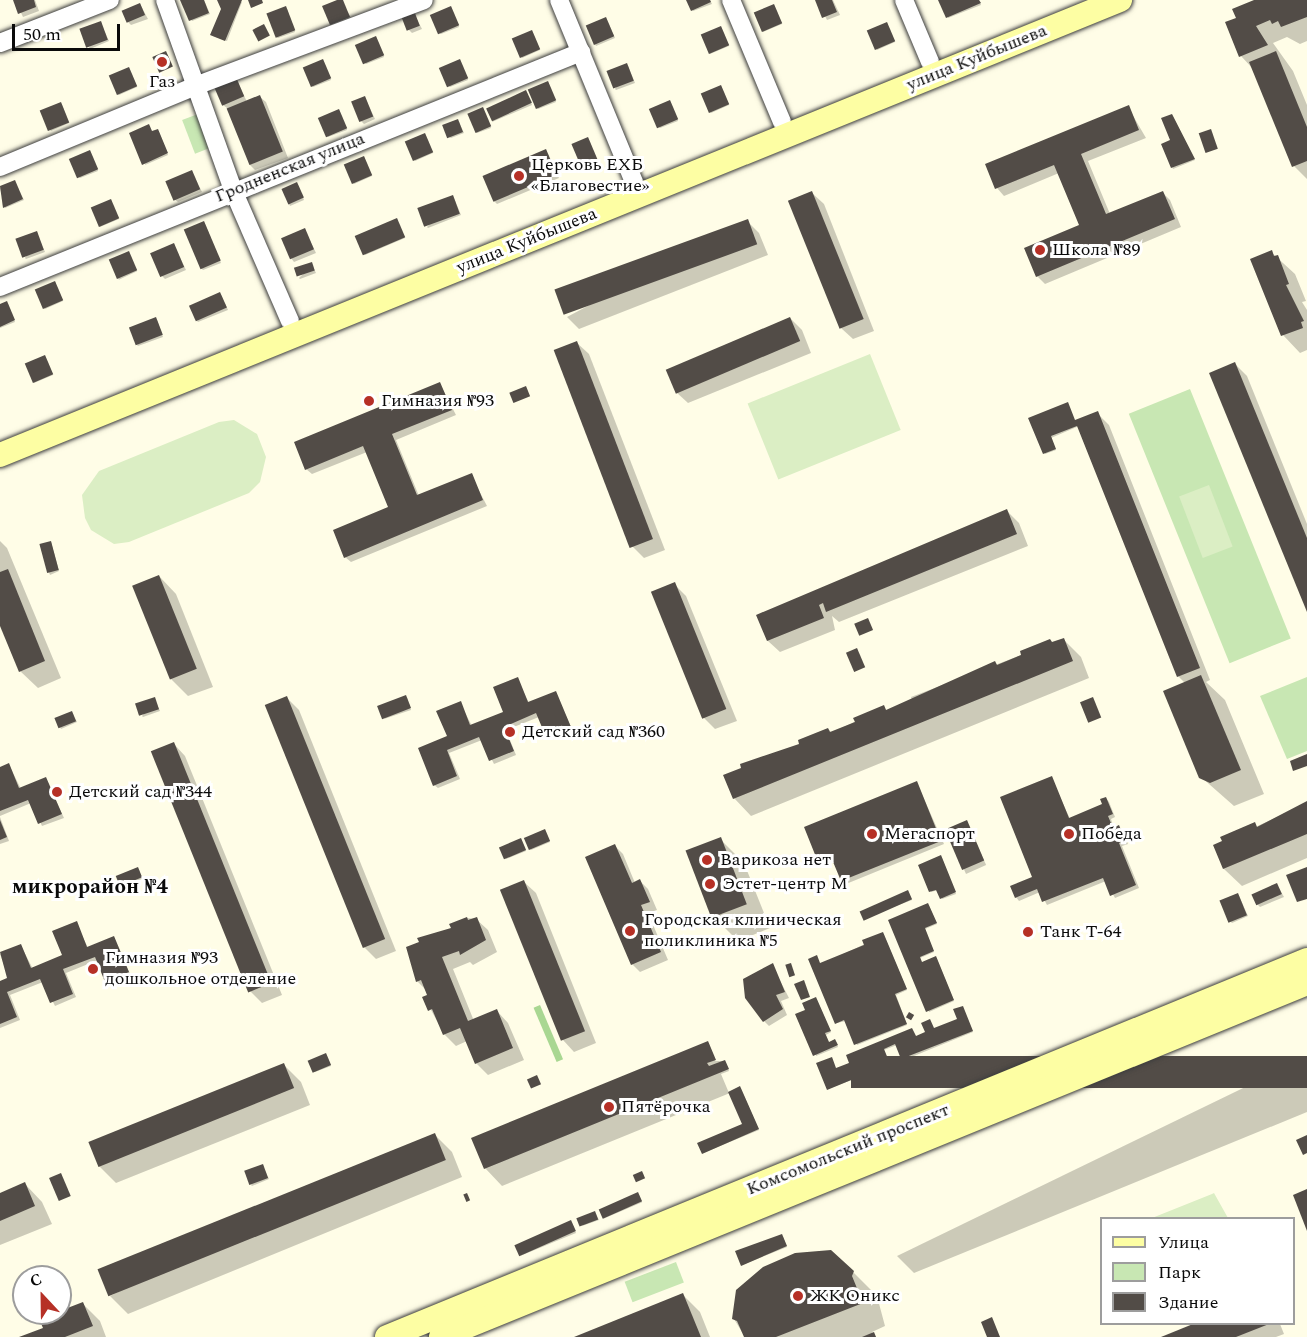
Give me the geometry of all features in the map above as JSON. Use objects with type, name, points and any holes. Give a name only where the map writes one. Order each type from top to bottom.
[{"type":"main road","name":"улица Куйбышева","points":[[932,69],[1083,0]]},
{"type":"main road","name":"улица Куйбышева","points":[[0,438],[293,328],[932,69],[1120,0]]},
{"type":"main road","name":"улица Куйбышева","points":[[0,455],[293,328]]},
{"type":"main road","name":"Комсомольский проспект","points":[[387,1337],[1307,960]]},
{"type":"main road","name":"Комсомольский проспект","points":[[441,1337],[1307,983]]},
{"type":"street","points":[[0,42],[110,0]]},
{"type":"street","points":[[165,0],[198,86],[233,190],[293,328]]},
{"type":"street","points":[[0,167],[198,86],[424,0]]},
{"type":"street","points":[[559,0],[637,188]]},
{"type":"street","points":[[731,0],[785,128]]},
{"type":"street","points":[[904,0],[932,69]]},
{"type":"street","name":"Гродненская улица","points":[[0,287],[233,190],[581,52]]},
{"type":"green space","points":[[198,114],[211,148],[195,154],[182,120]]},
{"type":"green space","points":[[870,354],[901,430],[778,479],[748,403]]},
{"type":"green space","points":[[1190,389],[1291,638],[1230,663],[1129,414]]},
{"type":"green space","points":[[234,420],[257,434],[266,457],[260,482],[249,493],[129,542],[114,544],[91,530],[85,518],[82,495],[99,471],[219,422]]},
{"type":"green space","points":[[1209,485],[1233,547],[1203,558],[1179,496]]},
{"type":"green space","points":[[1307,677],[1307,751],[1287,759],[1260,696]]},
{"type":"green space","points":[[540,1005],[563,1059],[557,1062],[534,1008]]},
{"type":"green space","points":[[1214,1193],[1227,1217],[1154,1217]]},
{"type":"green space","points":[[676,1262],[684,1283],[633,1302],[625,1282]]},
{"type":"building","points":[[13,0],[34,0],[36,7],[18,14]]},
{"type":"building","points":[[180,0],[204,0],[209,13],[189,21]]},
{"type":"building","points":[[217,0],[242,0],[225,41],[210,35],[221,9]]},
{"type":"building","points":[[248,0],[262,0],[263,3],[251,8]]},
{"type":"building","points":[[343,0],[350,17],[330,25],[322,6]]},
{"type":"building","points":[[686,0],[710,0],[711,2],[691,11]]},
{"type":"building","points":[[815,0],[832,0],[837,12],[822,18]]},
{"type":"building","points":[[938,0],[979,0],[981,3],[946,18]]},
{"type":"building","points":[[1254,0],[1307,0],[1307,17],[1281,27],[1278,21],[1272,24],[1270,20],[1256,26],[1268,45],[1239,57],[1225,22],[1236,18],[1232,9]]},
{"type":"building","points":[[140,3],[145,15],[127,23],[122,11]]},
{"type":"building","points":[[774,4],[782,23],[762,32],[754,13]]},
{"type":"building","points":[[286,6],[295,30],[276,38],[266,14]]},
{"type":"building","points":[[451,6],[459,25],[438,34],[430,15]]},
{"type":"building","points":[[413,8],[420,26],[407,31],[400,13]]},
{"type":"building","points":[[606,17],[614,36],[594,45],[586,26]]},
{"type":"building","points":[[101,21],[108,40],[86,48],[79,29]]},
{"type":"building","points":[[887,22],[895,41],[875,50],[867,31]]},
{"type":"building","points":[[264,24],[270,36],[258,41],[252,30]]},
{"type":"building","points":[[721,26],[729,45],[709,54],[701,35]]},
{"type":"building","points":[[532,30],[540,49],[520,58],[512,39]]},
{"type":"building","points":[[376,36],[384,55],[363,64],[355,45]]},
{"type":"building","name":"Газ","points":[[166,51],[173,67],[159,73],[152,57]]},
{"type":"building","points":[[1276,51],[1307,127],[1307,161],[1292,167],[1249,62]]},
{"type":"building","points":[[323,59],[331,78],[311,87],[303,68]]},
{"type":"building","points":[[460,59],[468,78],[447,87],[439,68]]},
{"type":"building","points":[[627,63],[634,81],[613,89],[606,71]]},
{"type":"building","points":[[129,67],[137,86],[117,95],[109,76]]},
{"type":"building","points":[[236,77],[244,96],[222,106],[214,86]]},
{"type":"building","points":[[548,81],[556,100],[536,109],[528,90]]},
{"type":"building","points":[[721,85],[729,104],[709,113],[701,94]]},
{"type":"building","points":[[526,90],[532,103],[492,121],[486,109]]},
{"type":"building","points":[[260,95],[283,152],[249,165],[227,108]]},
{"type":"building","points":[[365,96],[373,116],[359,122],[351,102]]},
{"type":"building","points":[[670,100],[678,119],[657,128],[649,109]]},
{"type":"building","points":[[61,102],[69,122],[48,131],[40,111]]},
{"type":"building","points":[[1129,105],[1139,130],[1081,154],[1106,214],[1163,191],[1175,219],[1036,277],[1024,248],[1079,225],[1054,165],[995,189],[985,164]]},
{"type":"building","points":[[483,107],[491,126],[476,133],[467,114]]},
{"type":"building","points":[[339,109],[347,128],[326,137],[318,118]]},
{"type":"building","points":[[1172,114],[1195,159],[1171,168],[1161,144],[1170,140],[1161,118]]},
{"type":"building","points":[[458,119],[463,132],[447,138],[442,125]]},
{"type":"building","points":[[149,124],[152,131],[158,129],[168,153],[142,165],[129,133]]},
{"type":"building","points":[[1211,129],[1218,149],[1206,153],[1199,133]]},
{"type":"building","points":[[425,133],[433,152],[413,161],[405,142]]},
{"type":"building","points":[[588,137],[598,161],[582,168],[571,144]]},
{"type":"building","name":"Церковь ЕХБ «Благовестие»","points":[[546,149],[557,175],[493,202],[482,176]]},
{"type":"building","points":[[90,150],[98,169],[77,178],[69,159]]},
{"type":"building","points":[[364,156],[372,175],[352,184],[344,165]]},
{"type":"building","points":[[192,170],[200,189],[174,201],[165,181]]},
{"type":"building","points":[[15,180],[23,199],[3,208],[0,186]]},
{"type":"building","points":[[297,182],[304,198],[288,204],[281,189]]},
{"type":"building","points":[[812,191],[864,319],[840,329],[788,201]]},
{"type":"building","points":[[453,195],[460,214],[424,227],[417,208]]},
{"type":"building","points":[[111,199],[119,218],[99,227],[91,208]]},
{"type":"building","points":[[397,218],[405,237],[363,255],[355,236]]},
{"type":"building","points":[[748,219],[757,244],[564,315],[554,289]]},
{"type":"building","points":[[204,221],[221,261],[201,269],[184,230]]},
{"type":"building","points":[[305,228],[314,249],[290,259],[281,238]]},
{"type":"building","points":[[37,231],[44,250],[22,258],[15,239]]},
{"type":"building","points":[[174,243],[184,267],[160,277],[150,253]]},
{"type":"building","points":[[1272,250],[1274,256],[1278,255],[1289,284],[1286,285],[1304,321],[1301,322],[1303,328],[1281,336],[1250,259]]},
{"type":"building","points":[[129,251],[137,270],[117,279],[109,260]]},
{"type":"building","points":[[312,262],[315,271],[297,276],[294,268]]},
{"type":"building","points":[[55,281],[63,300],[43,309],[35,290]]},
{"type":"building","points":[[220,292],[227,308],[196,321],[189,306]]},
{"type":"building","points":[[7,301],[15,320],[0,327],[0,304]]},
{"type":"building","points":[[156,317],[163,335],[136,345],[129,327]]},
{"type":"building","points":[[790,317],[800,341],[676,394],[666,370]]},
{"type":"building","points":[[577,341],[653,539],[630,548],[554,350]]},
{"type":"building","points":[[45,355],[53,374],[33,383],[25,364]]},
{"type":"building","points":[[1235,362],[1307,538],[1307,612],[1209,373]]},
{"type":"building","points":[[440,382],[452,410],[392,434],[417,495],[472,473],[483,500],[344,558],[333,530],[388,507],[363,446],[305,470],[294,442]]},
{"type":"building","points":[[526,386],[530,396],[513,403],[509,393]]},
{"type":"building","points":[[1068,402],[1075,420],[1098,411],[1200,668],[1177,677],[1077,426],[1051,436],[1056,449],[1043,454],[1028,418]]},
{"type":"building","points":[[1007,509],[1017,534],[826,612],[823,603],[819,605],[824,618],[767,641],[756,615]]},
{"type":"building","points":[[51,541],[59,570],[47,573],[39,544]]},
{"type":"building","points":[[8,569],[45,661],[19,672],[0,626],[0,572]]},
{"type":"building","points":[[159,575],[197,669],[170,680],[132,586]]},
{"type":"building","points":[[675,582],[726,709],[702,719],[651,592]]},
{"type":"building","points":[[868,618],[873,630],[859,636],[854,624]]},
{"type":"building","points":[[1064,638],[1073,661],[733,799],[723,775],[741,768],[740,764],[799,744],[798,740],[828,728],[830,732],[855,722],[853,718],[884,705],[886,710],[995,661],[997,665],[1021,655],[1020,651],[1050,639],[1052,642]]},
{"type":"building","points":[[857,648],[865,667],[854,672],[846,653]]},
{"type":"building","points":[[1201,675],[1241,770],[1210,783],[1199,778],[1163,691]]},
{"type":"building","points":[[518,677],[528,702],[556,691],[571,727],[546,737],[536,713],[504,727],[514,751],[489,761],[479,737],[447,750],[457,776],[433,786],[418,748],[447,736],[436,711],[461,701],[470,725],[503,712],[493,687]]},
{"type":"building","points":[[406,695],[411,708],[382,719],[377,706]]},
{"type":"building","points":[[287,696],[385,939],[363,948],[265,705]]},
{"type":"building","points":[[155,697],[159,709],[139,716],[135,703]]},
{"type":"building","points":[[1093,697],[1101,717],[1088,723],[1080,702]]},
{"type":"building","points":[[72,711],[76,721],[59,728],[54,718]]},
{"type":"building","points":[[174,742],[271,983],[248,992],[151,751]]},
{"type":"building","points":[[1307,754],[1307,766],[1293,771],[1290,761]]},
{"type":"building","points":[[9,763],[19,788],[46,777],[62,814],[38,824],[28,800],[0,811],[0,767]]},
{"type":"building","name":"Победа","points":[[1052,776],[1069,818],[1102,804],[1100,799],[1106,797],[1113,814],[1108,816],[1113,828],[1119,825],[1125,840],[1119,843],[1136,885],[1110,896],[1103,878],[1042,902],[1037,889],[1015,898],[1010,886],[1032,877],[1000,797]]},
{"type":"building","name":"Мегаспорт","points":[[917,781],[941,841],[841,881],[831,857],[818,862],[804,827]]},
{"type":"building","points":[[1307,801],[1307,834],[1223,869],[1213,845],[1222,841],[1220,837],[1255,822],[1257,827]]},
{"type":"building","points":[[0,820],[7,837],[0,840]]},
{"type":"building","points":[[967,820],[984,861],[962,870],[945,829]]},
{"type":"building","points":[[545,829],[550,841],[529,850],[524,838]]},
{"type":"building","points":[[721,837],[747,904],[711,918],[686,851]]},
{"type":"building","points":[[521,838],[526,850],[504,859],[499,847]]},
{"type":"building","points":[[615,844],[632,883],[640,879],[650,902],[641,905],[661,952],[631,965],[585,857]]},
{"type":"building","points":[[941,855],[956,892],[940,899],[936,890],[929,892],[918,865]]},
{"type":"building","points":[[138,867],[142,877],[120,886],[116,876]]},
{"type":"building","points":[[1307,867],[1307,899],[1297,902],[1286,875]]},
{"type":"building","points":[[524,880],[585,1031],[561,1041],[500,890]]},
{"type":"building","points":[[1277,883],[1282,894],[1256,905],[1251,894]]},
{"type":"building","points":[[908,890],[912,899],[864,921],[860,912]]},
{"type":"building","points":[[1238,893],[1247,915],[1228,923],[1219,900]]},
{"type":"building","points":[[928,903],[937,923],[925,928],[934,951],[920,957],[922,962],[936,956],[954,1000],[926,1012],[888,920]]},
{"type":"building","points":[[467,917],[468,920],[477,917],[486,940],[460,955],[459,951],[442,957],[468,1021],[497,1009],[513,1048],[475,1064],[460,1028],[443,1035],[432,1009],[428,1011],[422,997],[427,995],[421,980],[416,982],[406,947],[419,942],[417,938],[451,928],[449,924]]},
{"type":"building","points":[[77,921],[87,947],[114,936],[129,972],[105,982],[95,957],[63,969],[73,994],[50,1003],[40,979],[7,992],[17,1017],[0,1024],[0,981],[7,978],[0,952],[21,944],[31,968],[62,955],[52,931]]},
{"type":"building","points":[[883,932],[907,989],[895,994],[907,1024],[854,1045],[844,1020],[835,1024],[808,959],[817,955],[820,963],[864,945],[862,940]]},
{"type":"building","points":[[773,963],[785,992],[776,995],[783,1009],[763,1022],[745,998],[743,979]]},
{"type":"building","points":[[791,963],[795,975],[789,977],[785,965]]},
{"type":"building","points":[[804,980],[810,997],[801,1000],[794,984]]},
{"type":"building","points":[[816,997],[831,1031],[825,1033],[829,1042],[835,1039],[838,1045],[813,1056],[795,1014],[805,1010],[802,1003]]},
{"type":"building","points":[[963,1006],[973,1031],[901,1059],[895,1044],[884,1049],[890,1064],[827,1090],[816,1063],[832,1057],[836,1068],[849,1063],[846,1055],[912,1028],[916,1036],[925,1032],[921,1023],[930,1019],[934,1028],[957,1019],[953,1009]]},
{"type":"building","points":[[909,1012],[914,1015],[911,1020],[906,1017]]},
{"type":"building","points":[[708,1041],[716,1060],[707,1063],[709,1066],[725,1060],[729,1069],[484,1169],[471,1138]]},
{"type":"building","points":[[326,1053],[331,1065],[313,1073],[308,1061]]},
{"type":"building","points":[[851,1056],[1307,1056],[1307,1088],[851,1088]]},
{"type":"building","points":[[284,1063],[294,1088],[98,1167],[88,1142]]},
{"type":"building","points":[[537,1075],[541,1084],[531,1089],[527,1079]]},
{"type":"building","points":[[740,1086],[759,1129],[702,1154],[697,1143],[742,1124],[728,1092]]},
{"type":"building","points":[[435,1133],[446,1160],[108,1296],[98,1269]]},
{"type":"building","points":[[1307,1135],[1307,1153],[1303,1155],[1296,1140]]},
{"type":"building","points":[[263,1164],[268,1178],[249,1185],[244,1171]]},
{"type":"building","points":[[642,1171],[645,1178],[636,1182],[633,1175]]},
{"type":"building","points":[[61,1173],[71,1196],[59,1201],[49,1178]]},
{"type":"building","points":[[25,1182],[35,1206],[0,1221],[0,1193]]},
{"type":"building","points":[[1307,1189],[1307,1231],[1293,1195]]},
{"type":"building","points":[[638,1192],[642,1201],[603,1219],[599,1209]]},
{"type":"building","points":[[467,1193],[470,1200],[466,1202],[463,1195]]},
{"type":"building","points":[[595,1211],[598,1219],[580,1227],[576,1218]]},
{"type":"building","points":[[571,1220],[576,1231],[519,1256],[514,1245]]},
{"type":"building","points":[[782,1234],[787,1246],[741,1266],[735,1251]]},
{"type":"building","name":"ЖК Оникс","points":[[831,1250],[854,1271],[852,1276],[863,1303],[776,1337],[744,1337],[737,1321],[732,1319],[736,1290],[763,1267],[795,1253]]},
{"type":"building","points":[[683,1293],[701,1337],[574,1337]]},
{"type":"building","points":[[83,1302],[93,1326],[65,1337],[19,1337],[43,1328],[42,1325],[72,1325],[72,1306]]},
{"type":"building","points":[[992,1317],[1000,1337],[987,1337],[981,1322]]},
{"type":"building","points":[[1191,1325],[1266,1325],[1236,1337],[1161,1337]]},
{"type":"building","points":[[874,1332],[876,1337],[862,1337]]},
{"type":"place","name":"Газ","points":[[162,62]]},
{"type":"place","name":"Церковь ЕХБ «Благовестие»","points":[[519,176]]},
{"type":"place","name":"Школа №89","points":[[1040,250]]},
{"type":"place","name":"Гимназия №93","points":[[369,401]]},
{"type":"place","name":"Детский сад №360","points":[[510,732]]},
{"type":"place","name":"Детский сад №344","points":[[57,792]]},
{"type":"place","name":"Мегаспорт","points":[[872,834]]},
{"type":"place","name":"Победа","points":[[1069,834]]},
{"type":"place","name":"Варикоза нет","points":[[707,860]]},
{"type":"place","name":"Эстет-центр М","points":[[710,884]]},
{"type":"place","name":"Городская клиническая поликлиника №5","points":[[630,931]]},
{"type":"place","name":"Танк Т-64","points":[[1028,932]]},
{"type":"place","name":"Гимназия №93 дошкольное отделение","points":[[93,969]]},
{"type":"place","name":"Пятёрочка","points":[[609,1107]]},
{"type":"place","name":"ЖК Оникс","points":[[798,1296]]},
{"type":"district","name":"микрорайон №4","points":[[90,887]]}]
